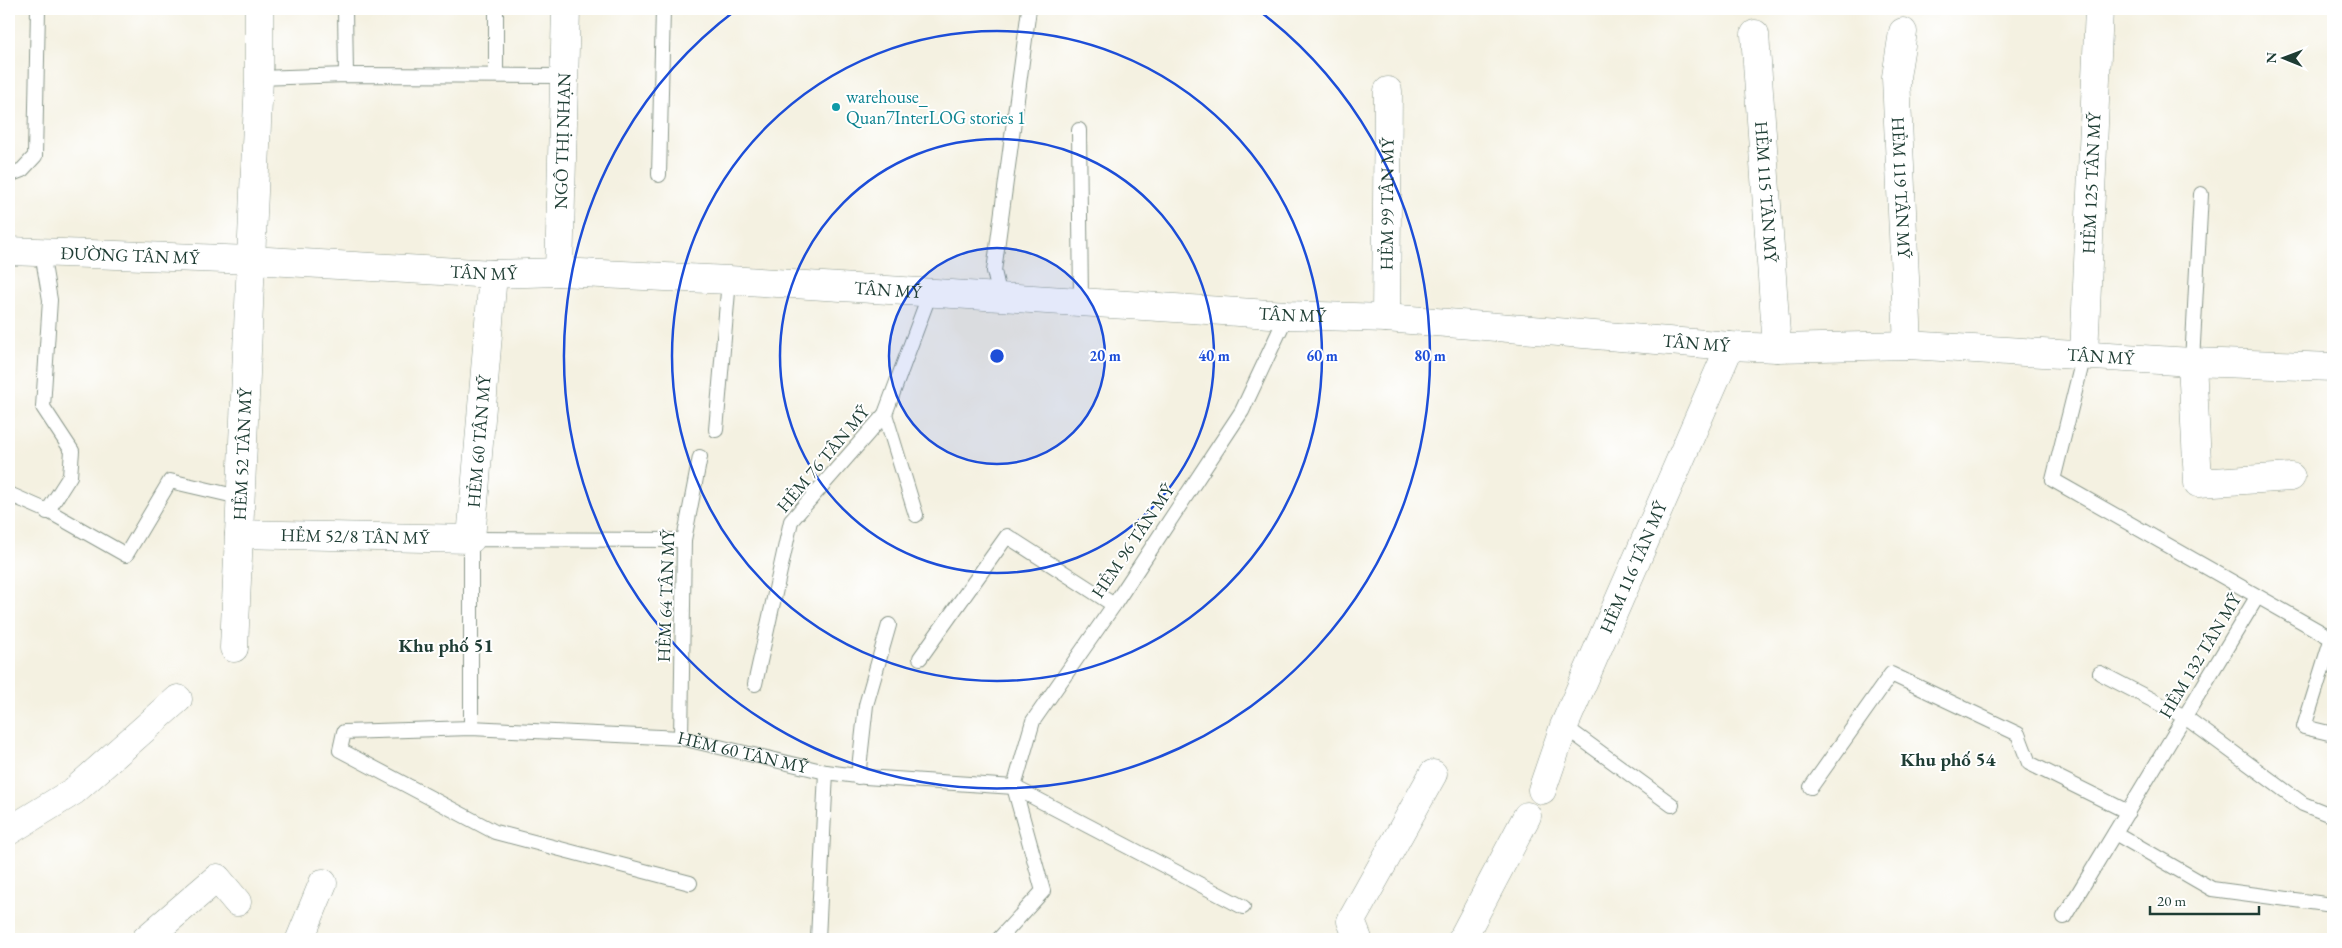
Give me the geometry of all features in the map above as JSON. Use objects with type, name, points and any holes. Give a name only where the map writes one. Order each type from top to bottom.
[{"type":"street","name":"HẺM 52 TÂN MỸ","points":[[234,648],[239,497],[259,78],[260,9]]},
{"type":"street","name":"NGÔ THỊ NHẠN","points":[[559,272],[566,9]]},
{"type":"street","name":"HẺM 125 TÂN MỸ","points":[[2084,355],[2099,9]]},
{"type":"street","name":"HẺM 119 TÂN MỸ","points":[[1903,32],[1896,77],[1908,345]]},
{"type":"street","name":"HẺM 115 TÂN MỸ","points":[[1755,34],[1777,348]]},
{"type":"street","name":"HẺM 99 TÂN MỸ","points":[[1386,318],[1388,91]]},
{"type":"street","name":"ĐƯỜNG TÂN MỸ","points":[[9,251],[251,260]]},
{"type":"street","name":"TÂN MỸ","points":[[251,260],[493,274],[559,272],[729,280],[1000,297],[1081,300],[1287,315],[1386,318],[1730,346],[1777,348],[1908,345],[2192,362],[2333,367]]},
{"type":"street","name":"HẺM 60 TÂN MỸ","points":[[471,539],[493,274]]},
{"type":"street","name":"HẺM 116 TÂN MỸ","points":[[1542,790],[1564,726],[1730,346]]},
{"type":"street","points":[[2192,362],[2198,483],[2291,477]]},
{"type":"street","name":"HẺM 52/8 TÂN MỸ","points":[[239,534],[471,539]]},
{"type":"street","points":[[9,831],[74,792],[178,699]]},
{"type":"street","points":[[1358,939],[1351,921],[1433,774]]},
{"type":"street","points":[[1462,939],[1527,816]]},
{"type":"street","points":[[146,939],[217,878],[237,902]]},
{"type":"street","points":[[300,939],[323,883]]},
{"type":"lane","points":[[9,175],[22,170],[35,156],[38,9]]},
{"type":"lane","points":[[345,9],[346,75]]},
{"type":"lane","points":[[496,9],[496,74]]},
{"type":"lane","points":[[659,175],[663,9]]},
{"type":"lane","points":[[1000,297],[994,271],[1029,9]]},
{"type":"lane","points":[[259,78],[346,75],[496,74],[564,76]]},
{"type":"lane","points":[[1079,130],[1081,300]]},
{"type":"lane","points":[[2192,362],[2201,194]]},
{"type":"lane","points":[[42,253],[50,300],[43,407],[72,451],[70,476],[47,512]]},
{"type":"lane","points":[[716,430],[729,280]]},
{"type":"lane","name":"HẺM 76 TÂN MỸ","points":[[755,684],[791,521],[885,414],[930,293]]},
{"type":"lane","name":"HẺM 96 TÂN MỸ","points":[[1014,787],[1033,721],[1114,604],[1242,411],[1287,315]]},
{"type":"lane","name":"HẺM 132 TÂN MỸ","points":[[2064,918],[2257,597],[2053,480],[2084,355]]},
{"type":"lane","points":[[885,414],[916,515]]},
{"type":"lane","name":"HẺM 64 TÂN MỸ","points":[[680,738],[684,540],[700,457]]},
{"type":"lane","points":[[9,494],[47,512],[126,555],[170,481],[239,497]]},
{"type":"lane","points":[[920,658],[1007,536],[1114,604]]},
{"type":"lane","points":[[471,539],[684,540]]},
{"type":"lane","name":"HẺM 60 TÂN MỸ","points":[[471,539],[471,728]]},
{"type":"lane","points":[[2257,597],[2332,636],[2304,727],[2333,734]]},
{"type":"lane","points":[[858,777],[866,705],[889,626]]},
{"type":"lane","points":[[2100,673],[2185,718],[2303,804],[2333,816]]},
{"type":"lane","points":[[1811,787],[1891,674],[2018,734],[2029,763],[2128,812]]},
{"type":"lane","points":[[1564,726],[1672,804]]},
{"type":"lane","name":"HẺM 60 TÂN MỸ","points":[[690,883],[495,832],[340,750],[344,732],[471,728],[680,738],[826,772],[858,777],[1014,787]]},
{"type":"lane","points":[[818,939],[826,772]]},
{"type":"lane","points":[[1014,787],[1243,907]]},
{"type":"lane","points":[[999,939],[1043,891],[1014,787]]},
{"type":"lane","points":[[2115,833],[2212,889],[2333,905]]},
{"type":"place","name":"warehouse_ Quan7InterLOG stories 1","points":[[836,107]]},
{"type":"district","name":"Khu phố 51","points":[[446,645]]},
{"type":"district","name":"Khu phố 54","points":[[1948,759]]}]
